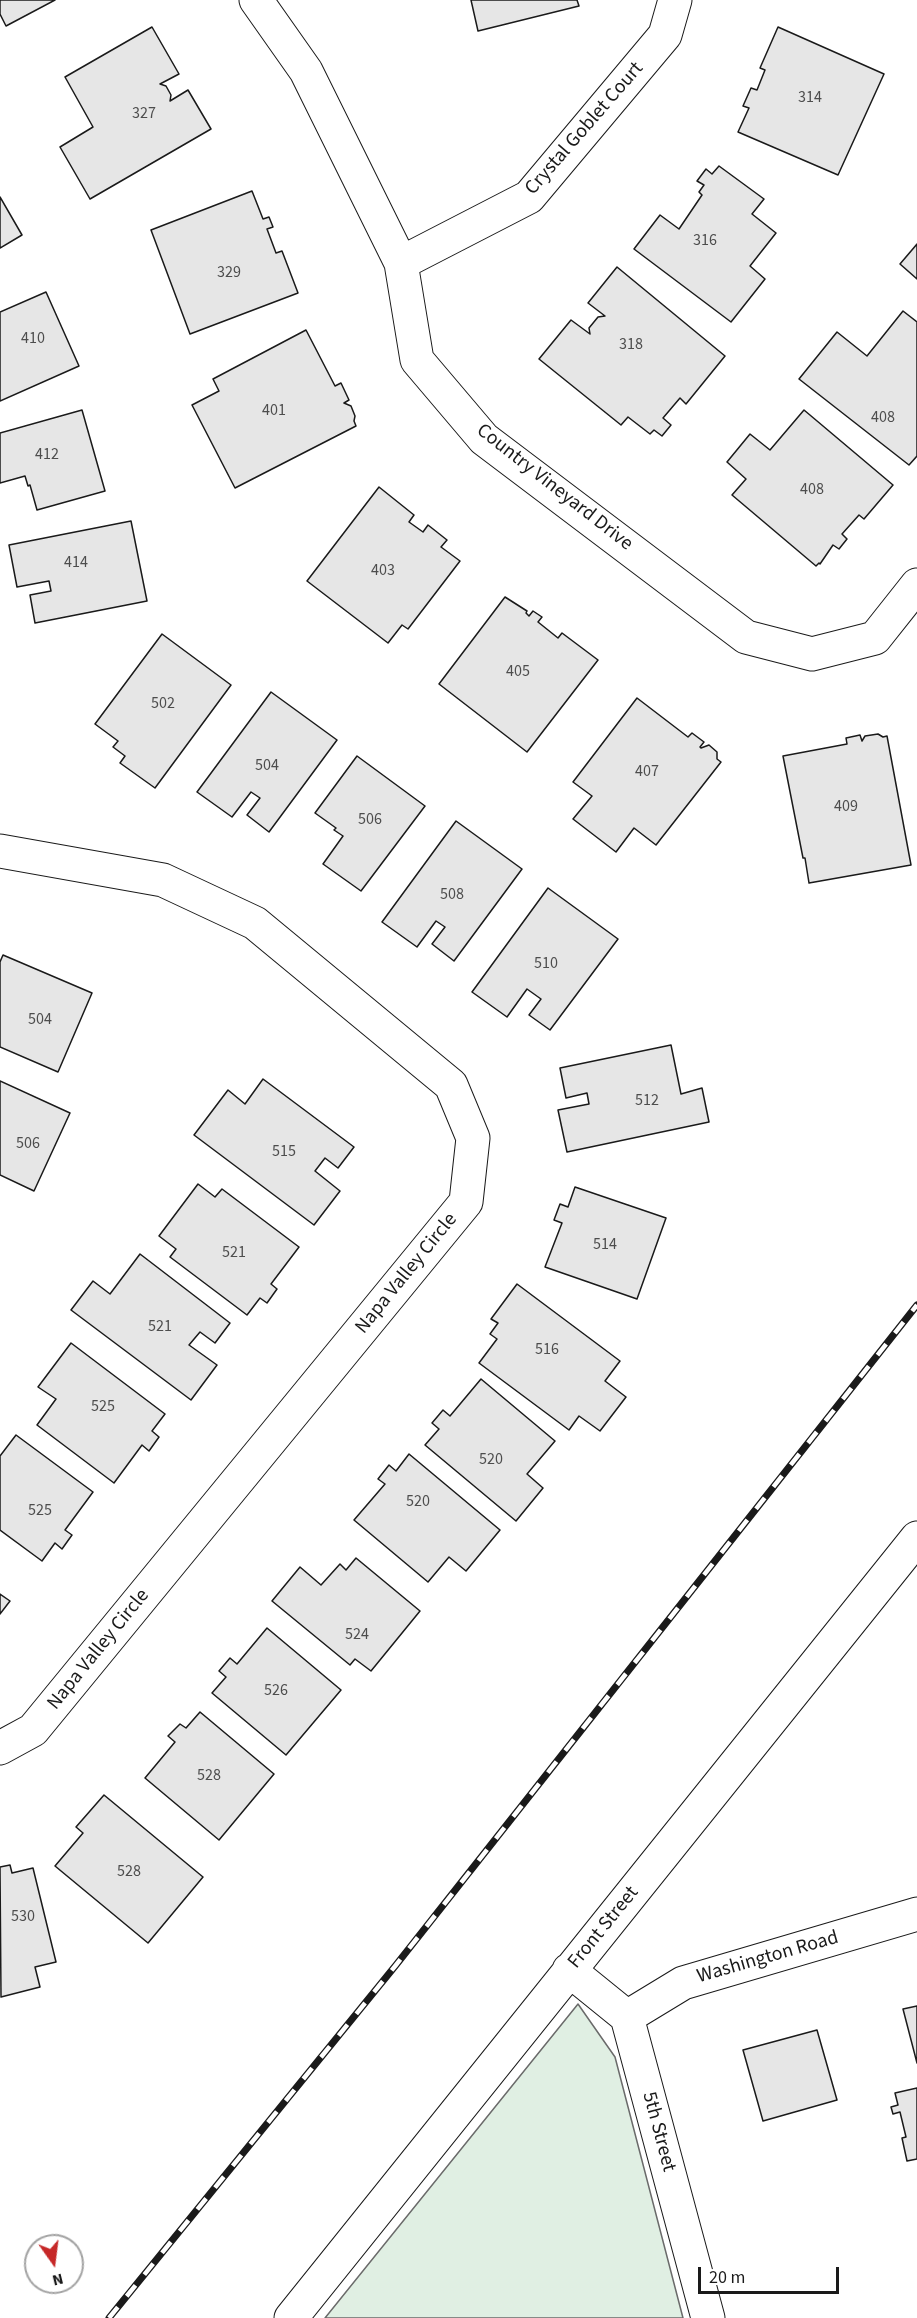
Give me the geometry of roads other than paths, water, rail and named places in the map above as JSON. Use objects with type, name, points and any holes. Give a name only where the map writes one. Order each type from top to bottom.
[{"type":"street","name":"Country Vineyard Drive","points":[[256,0],[306,71],[401,263],[417,360],[484,439],[746,637],[812,654],[875,638],[917,585]]},
{"type":"street","name":"Crystal Goblet Court","points":[[401,263],[529,197],[665,35],[675,0]]},
{"type":"street","name":"Napa Valley Circle","points":[[0,851],[164,880],[255,924],[451,1085],[473,1138],[466,1202],[33,1730],[0,1748]]},
{"type":"street","name":"Front Street","points":[[291,2318],[917,1538]]},
{"type":"street","name":"Washington Road","points":[[627,2017],[682,1983],[917,1914]]},
{"type":"street","points":[[569,1970],[627,2017]]},
{"type":"street","name":"5th Street","points":[[627,2017],[698,2309]]},
{"type":"railway","points":[[109,2318],[396,1965],[917,1305]]}]
